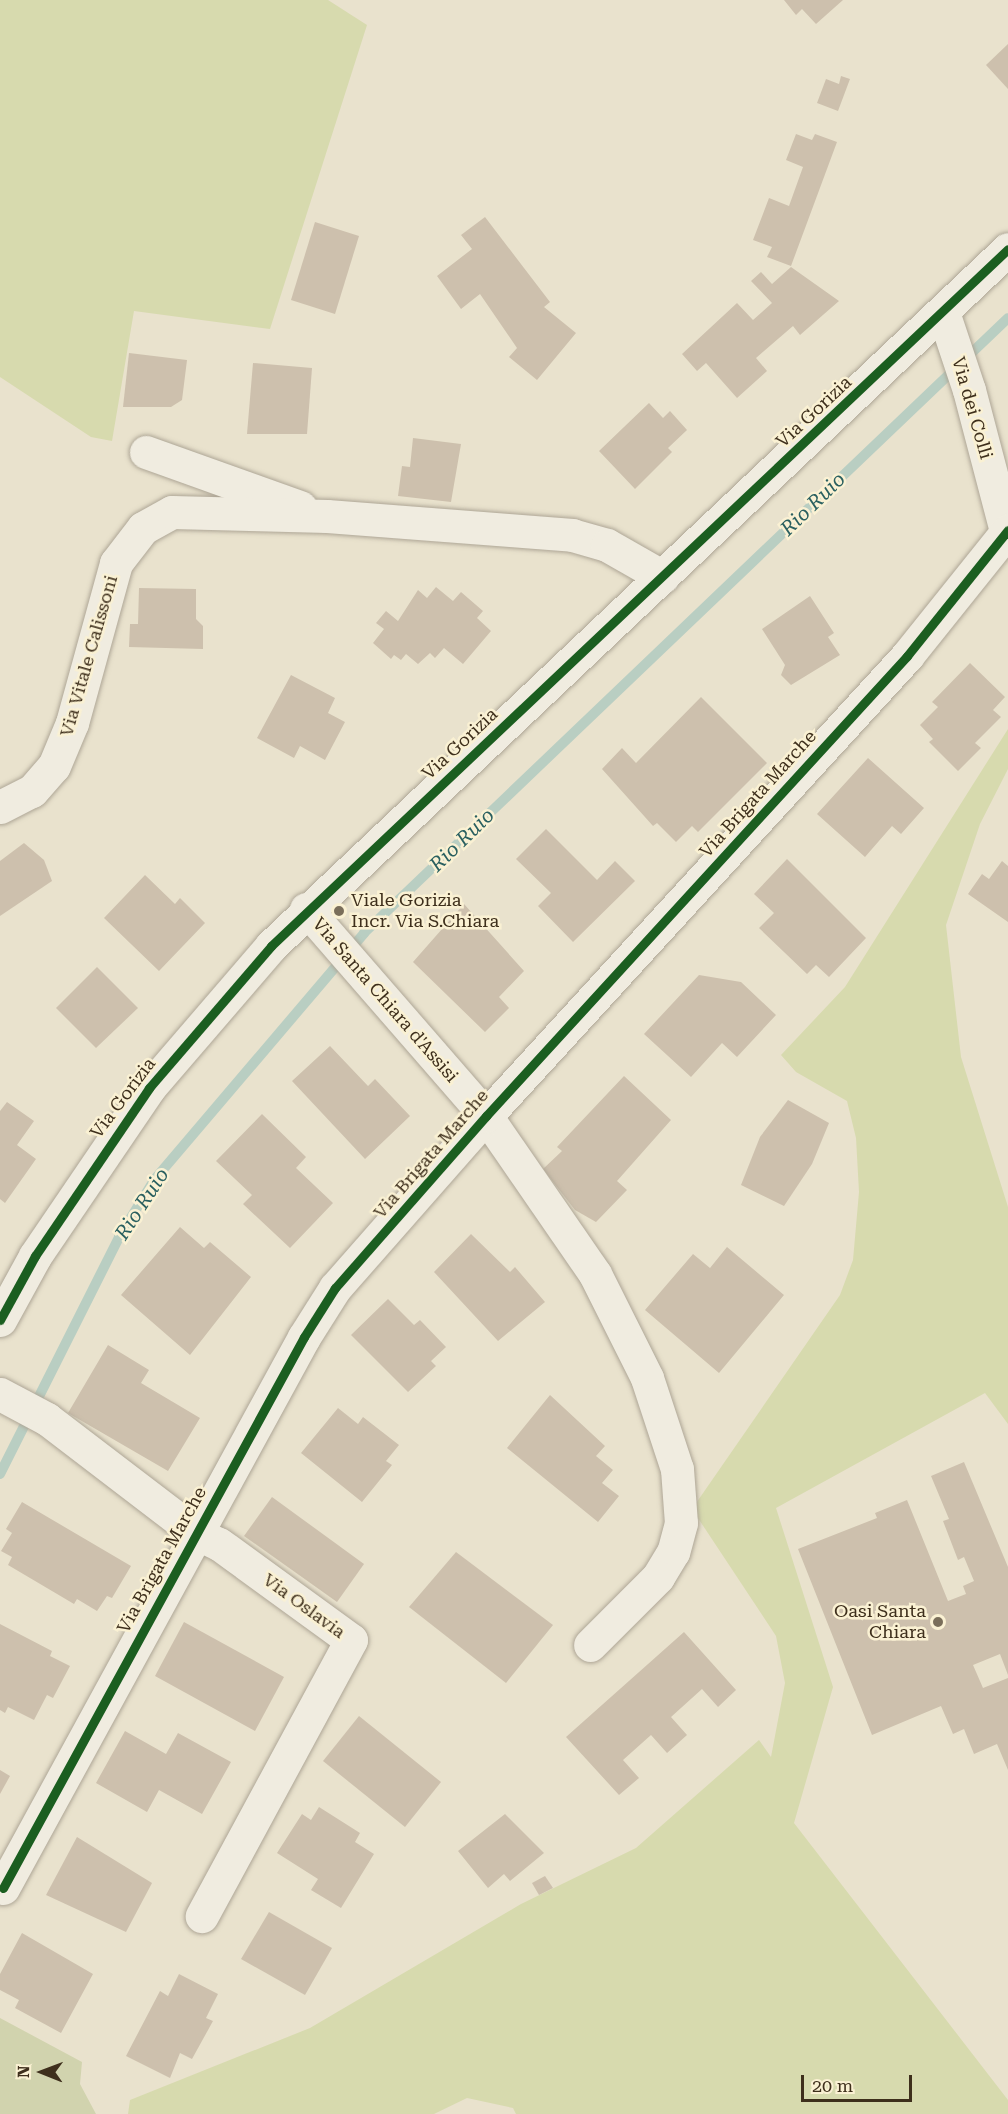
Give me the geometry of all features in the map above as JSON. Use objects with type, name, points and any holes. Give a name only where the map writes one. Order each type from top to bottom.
[{"type":"street","name":"Via Gorizia","points":[[0,1320],[40,1246],[150,1088],[215,1007],[306,909],[945,319],[1008,249]]},
{"type":"street","name":"Via dei Colli","points":[[945,319],[969,390],[1007,534]]},
{"type":"street","name":"Via Vitale Calissoni","points":[[146,452],[327,516]]},
{"type":"street","name":"Via Vitale Calissoni","points":[[0,807],[32,791],[54,766],[72,723],[116,563],[143,528],[172,512],[327,516],[572,535],[607,545],[663,577]]},
{"type":"street","name":"Via Brigata Marche","points":[[3,1888],[196,1533],[335,1288],[486,1116],[907,656],[1007,534]]},
{"type":"street","name":"Via Santa Chiara d'Assisi","points":[[306,909],[486,1116],[595,1274],[647,1378],[677,1469],[681,1507],[674,1552],[658,1577],[590,1645]]},
{"type":"street","name":"Via Oslavia","points":[[0,1394],[47,1419],[196,1533],[351,1640],[202,1916]]},
{"type":"green space","points":[[0,0],[328,0],[367,25],[270,329],[134,311],[112,441],[91,437],[0,377]]},
{"type":"green space","points":[[1008,729],[1008,769],[980,824],[946,925],[961,1057],[1008,1207],[1008,1424],[985,1393],[776,1508],[833,1687],[794,1823],[1008,2100],[1008,2114],[516,2114],[513,2108],[467,2098],[434,2114],[128,2114],[130,2100],[310,2028],[521,1904],[636,1848],[759,1740],[771,1757],[785,1683],[776,1636],[692,1509],[840,1295],[853,1260],[859,1192],[856,1138],[847,1101],[796,1072],[781,1055],[845,987]]},
{"type":"green space","points":[[0,2018],[82,2062],[80,2084],[96,2114],[0,2114]]},
{"type":"building","points":[[784,0],[843,0],[816,24],[802,9],[796,15]]},
{"type":"building","points":[[1008,44],[1008,89],[986,65]]},
{"type":"building","points":[[841,76],[850,79],[838,111],[817,103],[826,79],[839,84]]},
{"type":"building","points":[[796,134],[812,140],[815,134],[837,142],[791,266],[767,257],[772,247],[753,240],[769,198],[789,206],[803,167],[786,160]]},
{"type":"building","points":[[485,217],[550,302],[544,307],[576,333],[537,380],[509,357],[517,348],[480,294],[461,309],[437,276],[472,249],[461,235]]},
{"type":"building","points":[[315,222],[359,236],[335,314],[291,300]]},
{"type":"building","points":[[791,267],[839,301],[800,335],[793,326],[756,358],[767,371],[737,398],[706,363],[697,371],[682,354],[737,303],[753,320],[772,303],[751,281],[761,272],[772,284]]},
{"type":"building","points":[[129,353],[187,360],[182,400],[171,407],[123,407]]},
{"type":"building","points":[[253,363],[312,368],[307,434],[247,434]]},
{"type":"building","points":[[649,403],[663,418],[670,411],[687,430],[668,448],[672,452],[635,489],[599,451]]},
{"type":"building","points":[[413,438],[461,444],[451,502],[398,496],[402,466],[410,467]]},
{"type":"building","points":[[436,587],[453,601],[461,592],[483,611],[477,618],[491,631],[463,664],[444,648],[435,658],[430,653],[418,664],[406,654],[401,660],[394,655],[391,659],[373,643],[384,629],[376,623],[386,611],[398,621],[418,590],[427,598]]},
{"type":"building","points":[[139,588],[196,589],[196,619],[203,626],[203,649],[129,647],[130,624],[138,624]]},
{"type":"building","points":[[810,596],[834,633],[828,637],[840,655],[791,685],[781,675],[785,665],[762,629]]},
{"type":"building","points":[[970,663],[1005,697],[993,710],[1001,717],[975,743],[981,748],[958,771],[929,742],[933,739],[920,725],[938,707],[932,702]]},
{"type":"building","points":[[291,675],[335,698],[328,713],[345,722],[325,760],[300,746],[294,758],[257,738]]},
{"type":"building","points":[[701,697],[767,763],[698,832],[692,826],[676,842],[657,823],[653,826],[602,769],[622,748],[636,763]]},
{"type":"building","points":[[868,758],[924,808],[901,834],[892,826],[865,857],[817,814]]},
{"type":"building","points":[[546,829],[597,880],[615,861],[635,881],[573,942],[538,906],[551,893],[516,859]]},
{"type":"building","points":[[24,843],[44,860],[52,881],[0,916],[0,861]]},
{"type":"building","points":[[787,859],[866,938],[829,977],[816,965],[807,974],[759,928],[774,913],[754,894]]},
{"type":"building","points":[[1002,861],[1008,866],[1008,922],[968,894],[982,874],[989,879]]},
{"type":"building","points":[[145,875],[175,904],[180,898],[205,923],[159,971],[104,918]]},
{"type":"building","points":[[464,904],[524,971],[499,997],[509,1008],[485,1032],[413,962]]},
{"type":"building","points":[[97,967],[138,1008],[96,1048],[56,1008]]},
{"type":"building","points":[[699,975],[741,982],[776,1015],[737,1057],[722,1043],[691,1077],[644,1034]]},
{"type":"building","points":[[330,1046],[368,1086],[375,1079],[410,1116],[365,1159],[292,1081]]},
{"type":"building","points":[[624,1076],[671,1120],[617,1181],[627,1190],[596,1222],[575,1210],[543,1169],[562,1151],[557,1147]]},
{"type":"building","points":[[788,1100],[829,1123],[812,1164],[784,1206],[741,1185],[760,1137]]},
{"type":"building","points":[[7,1102],[34,1121],[17,1145],[36,1159],[5,1203],[0,1199],[0,1111]]},
{"type":"building","points":[[262,1114],[306,1157],[296,1168],[333,1203],[290,1248],[243,1204],[252,1195],[216,1161]]},
{"type":"building","points":[[180,1227],[204,1248],[210,1242],[251,1277],[190,1355],[121,1295]]},
{"type":"building","points":[[471,1234],[510,1272],[515,1267],[545,1302],[498,1341],[434,1272]]},
{"type":"building","points":[[727,1247],[784,1295],[719,1373],[645,1310],[693,1254],[710,1268]]},
{"type":"building","points":[[388,1299],[414,1325],[420,1320],[446,1347],[431,1361],[436,1366],[408,1392],[351,1335]]},
{"type":"building","points":[[108,1345],[149,1370],[141,1383],[200,1418],[168,1471],[68,1413]]},
{"type":"building","points":[[550,1395],[605,1446],[596,1456],[613,1470],[602,1483],[619,1496],[598,1522],[507,1448]]},
{"type":"building","points":[[338,1408],[358,1424],[363,1417],[399,1445],[386,1461],[392,1465],[362,1502],[301,1453]]},
{"type":"building","points":[[964,1462],[1008,1567],[1008,1675],[1000,1654],[973,1665],[983,1688],[1008,1678],[1008,1770],[997,1744],[974,1754],[964,1729],[953,1734],[941,1706],[872,1735],[798,1549],[877,1518],[875,1513],[907,1500],[948,1601],[966,1594],[963,1586],[974,1581],[964,1557],[958,1560],[943,1521],[949,1519],[931,1476]]},
{"type":"building","points":[[272,1497],[364,1564],[337,1602],[244,1536]]},
{"type":"building","points":[[22,1502],[131,1566],[112,1598],[107,1596],[97,1611],[77,1599],[74,1604],[8,1565],[12,1557],[1,1551],[12,1533],[6,1529]]},
{"type":"building","points":[[456,1552],[553,1625],[506,1683],[409,1607]]},
{"type":"building","points":[[184,1622],[284,1677],[255,1731],[155,1676]]},
{"type":"building","points":[[0,1624],[52,1651],[50,1656],[70,1666],[53,1698],[47,1695],[34,1720],[8,1707],[5,1713],[0,1710]]},
{"type":"building","points":[[684,1632],[736,1690],[718,1707],[702,1689],[671,1717],[687,1735],[667,1753],[651,1735],[623,1760],[639,1778],[619,1795],[566,1737]]},
{"type":"building","points":[[359,1716],[441,1782],[405,1827],[323,1761]]},
{"type":"building","points":[[125,1731],[166,1754],[178,1733],[231,1762],[202,1814],[159,1790],[147,1812],[96,1783]]},
{"type":"building","points":[[0,1770],[10,1776],[0,1794]]},
{"type":"building","points":[[319,1807],[360,1833],[355,1842],[374,1854],[341,1908],[311,1890],[318,1879],[277,1853],[302,1814],[311,1820]]},
{"type":"building","points":[[505,1814],[544,1853],[510,1881],[504,1874],[488,1888],[458,1851]]},
{"type":"building","points":[[77,1837],[152,1883],[126,1932],[46,1895]]},
{"type":"building","points":[[545,1876],[553,1888],[539,1895],[532,1883]]},
{"type":"building","points":[[269,1912],[332,1948],[305,1995],[241,1959]]},
{"type":"building","points":[[22,1933],[93,1974],[61,2033],[15,2008],[19,2000],[0,1990],[0,1974]]},
{"type":"building","points":[[179,1974],[218,1994],[206,2018],[213,2021],[192,2059],[180,2053],[170,2078],[126,2056],[160,1991],[168,1996]]},
{"type":"waterway","name":"Rio Ruio","points":[[0,1474],[119,1237],[155,1179],[364,933],[1008,318]]},
{"type":"cycle path","points":[[0,1320],[35,1256],[149,1088],[271,946],[1008,249]]},
{"type":"cycle path","points":[[3,1888],[304,1337],[335,1288],[486,1116],[907,656],[1008,530]]},
{"type":"place","name":"Viale Gorizia Incr. Via S.Chiara","points":[[339,911]]},
{"type":"place","name":"Oasi Santa Chiara","points":[[938,1622]]}]
